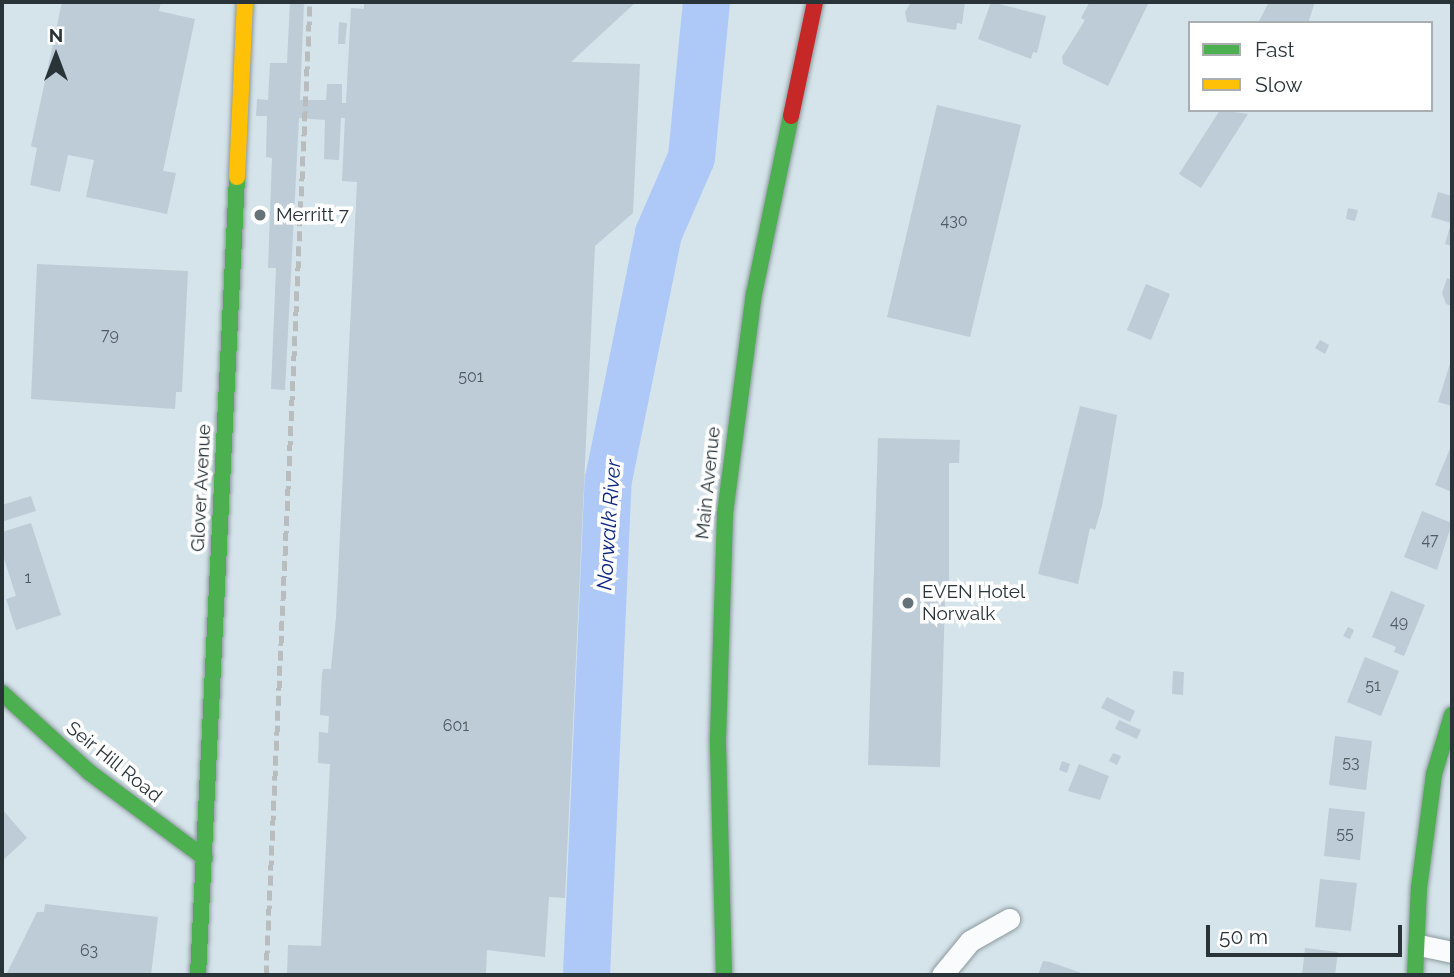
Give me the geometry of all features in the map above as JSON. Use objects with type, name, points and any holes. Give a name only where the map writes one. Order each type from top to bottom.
[{"type":"street","name":"Glover Avenue","points":[[198,975],[245,2]]},
{"type":"street","name":"Main Avenue","points":[[724,975],[718,738],[726,501],[754,293],[815,2]]},
{"type":"street","name":"Seir Hill Road","points":[[2,693],[89,772],[205,858]]},
{"type":"street","points":[[1415,975],[1419,945],[1419,888],[1434,774],[1452,715]]},
{"type":"street","points":[[942,975],[970,941],[1009,919]]},
{"type":"street","points":[[1419,945],[1452,952]]},
{"type":"building","points":[[62,2],[161,2],[159,11],[195,19],[163,171],[176,173],[167,214],[86,197],[94,160],[68,155],[60,192],[30,185],[37,148],[31,146]]},
{"type":"building","points":[[290,2],[304,2],[300,100],[326,100],[327,84],[342,84],[342,103],[346,103],[351,8],[364,9],[364,2],[636,2],[571,62],[640,64],[633,213],[595,246],[565,898],[549,897],[545,957],[487,950],[486,973],[496,975],[287,975],[288,945],[321,946],[330,764],[318,763],[319,732],[328,733],[329,716],[320,715],[322,673],[323,669],[331,669],[336,617],[357,182],[342,181],[345,118],[341,118],[339,160],[324,159],[325,120],[299,118],[285,390],[271,389],[276,268],[268,268],[272,158],[266,157],[267,116],[256,116],[257,99],[268,100],[270,63],[287,63]]},
{"type":"building","points":[[911,2],[965,2],[962,24],[957,23],[956,30],[907,22],[905,12]]},
{"type":"building","points":[[991,2],[1046,16],[1037,53],[1033,52],[1031,59],[978,39]]},
{"type":"building","points":[[1149,2],[1108,86],[1063,64],[1062,57],[1085,20],[1081,18],[1089,3]]},
{"type":"building","points":[[1269,2],[1315,2],[1309,21],[1259,21]]},
{"type":"building","points":[[339,22],[347,23],[345,44],[338,44]]},
{"type":"building","points":[[937,105],[1021,125],[970,337],[887,317]]},
{"type":"building","points":[[1219,112],[1248,114],[1201,188],[1179,174]]},
{"type":"building","points":[[1438,192],[1452,196],[1452,246],[1445,244],[1451,223],[1431,217]]},
{"type":"building","points":[[1348,208],[1358,210],[1355,221],[1346,219]]},
{"type":"building","points":[[37,264],[188,271],[182,392],[176,392],[175,409],[31,399]]},
{"type":"building","points":[[1447,278],[1452,280],[1452,306],[1446,304],[1442,293]]},
{"type":"building","points":[[1146,284],[1170,294],[1151,340],[1127,330]]},
{"type":"building","points":[[1320,340],[1329,345],[1325,354],[1315,348]]},
{"type":"building","points":[[1452,357],[1452,406],[1438,402]]},
{"type":"building","points":[[1080,406],[1117,415],[1102,506],[1095,530],[1090,528],[1078,584],[1038,574]]},
{"type":"building","name":"EVEN Hotel Norwalk","points":[[878,438],[960,440],[959,463],[949,463],[949,601],[945,601],[940,767],[868,765]]},
{"type":"building","points":[[1452,444],[1452,492],[1435,485]]},
{"type":"building","points":[[31,496],[36,511],[4,521],[2,505]]},
{"type":"building","points":[[1422,511],[1452,523],[1437,570],[1404,557]]},
{"type":"building","points":[[31,523],[61,615],[16,630],[6,599],[16,596],[2,552],[2,532]]},
{"type":"building","points":[[1391,591],[1425,605],[1404,656],[1394,652],[1396,647],[1372,637]]},
{"type":"building","points":[[1348,627],[1354,630],[1350,639],[1343,636]]},
{"type":"building","points":[[1365,657],[1399,671],[1381,716],[1347,702]]},
{"type":"building","points":[[1173,671],[1184,672],[1183,695],[1172,694]]},
{"type":"building","points":[[1107,697],[1135,711],[1130,722],[1101,708]]},
{"type":"building","points":[[1119,720],[1141,730],[1137,739],[1115,729]]},
{"type":"building","points":[[1335,736],[1372,741],[1366,790],[1329,785]]},
{"type":"building","points":[[1113,753],[1121,756],[1117,765],[1109,761]]},
{"type":"building","points":[[1062,761],[1070,764],[1067,773],[1059,770]]},
{"type":"building","points":[[1079,764],[1109,776],[1100,800],[1068,791]]},
{"type":"building","points":[[1329,808],[1365,812],[1360,860],[1324,856]]},
{"type":"building","points":[[2,809],[27,838],[2,861]]},
{"type":"building","points":[[1320,879],[1357,883],[1351,931],[1315,927]]},
{"type":"building","points":[[45,904],[158,917],[151,975],[6,975],[37,912],[44,912]]},
{"type":"building","points":[[1227,930],[1239,932],[1238,941],[1226,940]]},
{"type":"building","points":[[1305,948],[1338,952],[1335,975],[1302,975]]},
{"type":"building","points":[[1043,961],[1050,962],[1087,975],[1038,975]]},
{"type":"waterway","name":"Norwalk River","points":[[586,975],[608,479],[658,233],[691,157],[706,2]]},
{"type":"railway","points":[[266,975],[310,2]]},
{"type":"traffic: fast","points":[[724,975],[718,738],[725,513],[754,294],[791,116]]},
{"type":"traffic: fast","points":[[198,975],[237,177]]},
{"type":"traffic: fast","points":[[2,693],[89,772],[205,858]]},
{"type":"traffic: fast","points":[[1415,975],[1419,888],[1434,774],[1452,715]]},
{"type":"traffic: slow","points":[[237,177],[245,2]]},
{"type":"traffic: jam","points":[[791,116],[815,2]]},
{"type":"place","name":"Merritt 7","points":[[260,215]]},
{"type":"place","name":"EVEN Hotel Norwalk","points":[[908,603]]}]
